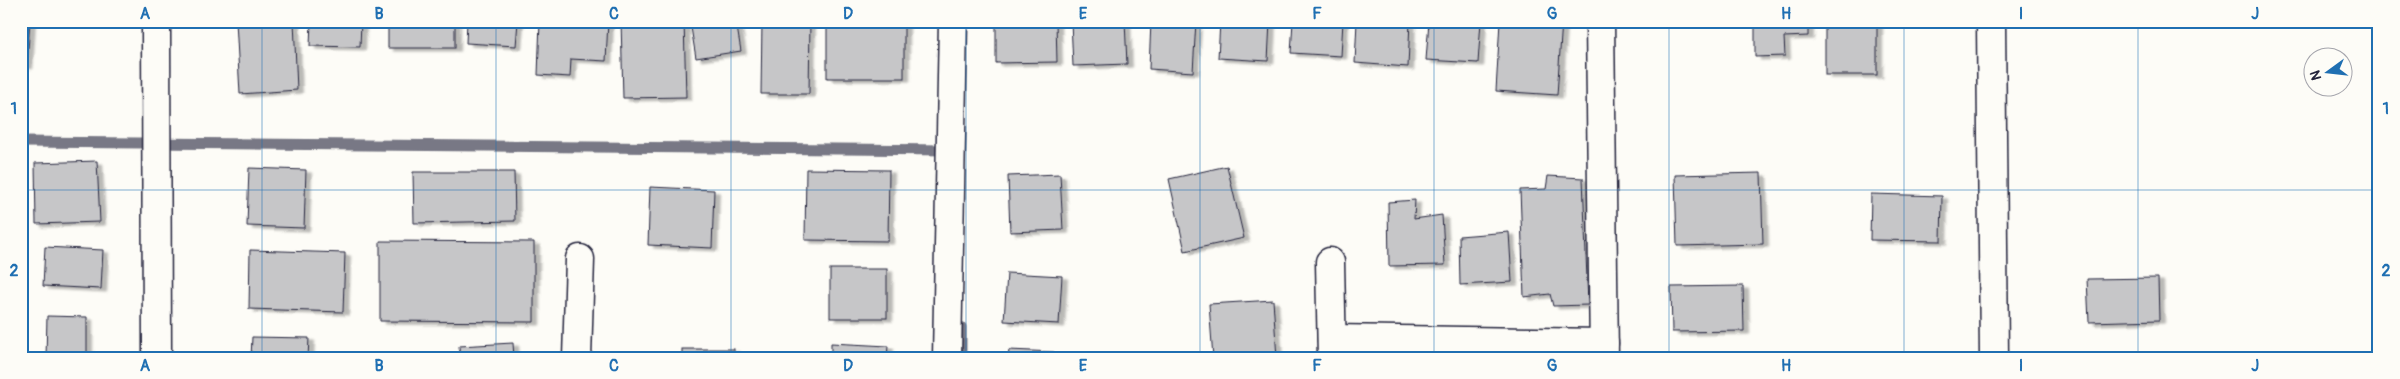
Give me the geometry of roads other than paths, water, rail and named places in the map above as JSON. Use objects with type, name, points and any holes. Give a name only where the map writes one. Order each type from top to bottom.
[{"type":"street","points":[[156,21],[157,358]]},
{"type":"street","points":[[947,358],[953,21]]},
{"type":"street","points":[[1330,262],[1332,348],[1604,350],[1600,21]]},
{"type":"street","points":[[1991,21],[1994,358]]},
{"type":"street","points":[[577,358],[580,259]]},
{"type":"waterway","points":[[21,142],[951,150]]},
{"type":"waterway","points":[[961,327],[961,358]]}]
